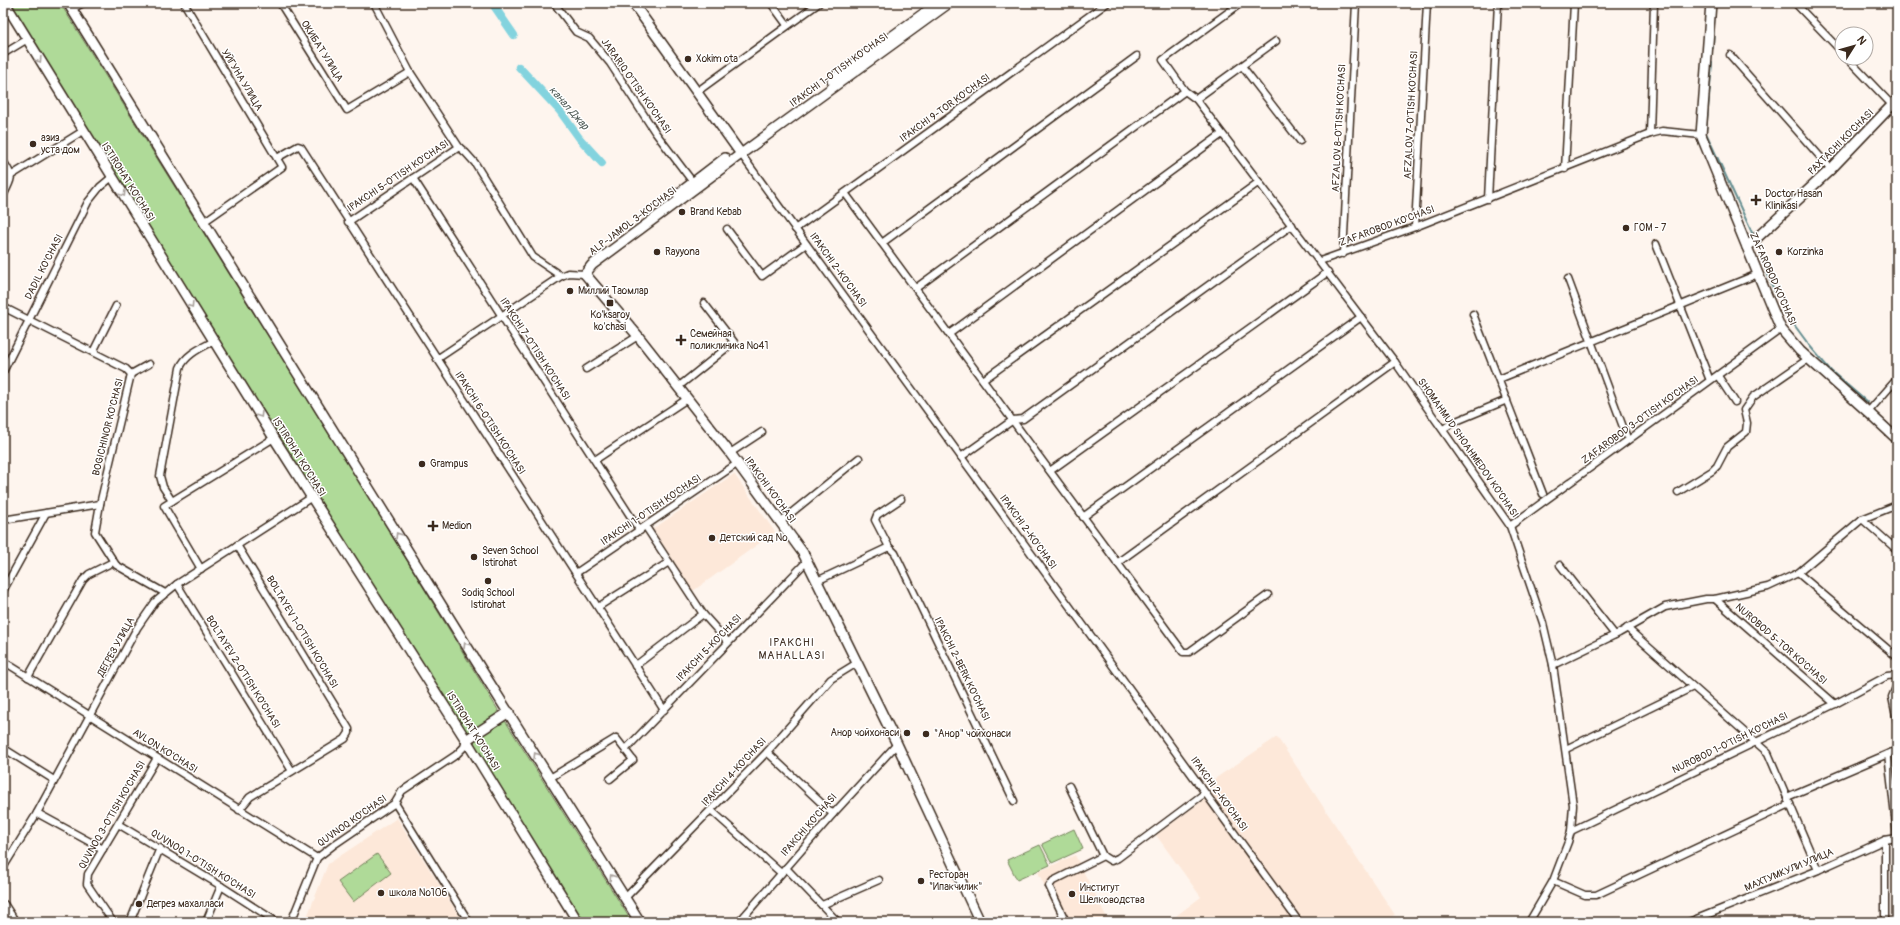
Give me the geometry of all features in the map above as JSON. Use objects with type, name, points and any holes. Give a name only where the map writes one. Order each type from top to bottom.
[{"type":"main road","name":"ISTIROHAT KO'CHASI","points":[[5,3],[26,40],[274,438],[466,740],[578,922]]},
{"type":"main road","points":[[633,3],[698,91],[739,152]]},
{"type":"main road","name":"IPAKCHI 1-O'TISH KO'CHASI","points":[[739,152],[938,3]]},
{"type":"main road","name":"IPAKCHI 1-O'TISH KO'CHASI","points":[[739,152],[949,3]]},
{"type":"main road","name":"ZAFAROBOD KO'CHASI","points":[[1711,3],[1701,135],[1781,329],[1808,359],[1897,439]]},
{"type":"main road","points":[[70,6],[640,922]]},
{"type":"main road","name":"PAXTACHI KO'CHASI","points":[[1747,247],[1830,169],[1895,103]]},
{"type":"main road","name":"ALP-JAMOL 3-KO'CHASI","points":[[585,274],[592,265],[739,152]]},
{"type":"main road","name":"IPAKCHI KO'CHASI","points":[[585,274],[638,336],[738,463],[807,561],[897,744],[980,922]]},
{"type":"main road","points":[[466,740],[509,712]]},
{"type":"main road","points":[[3,906],[14,922]]},
{"type":"street","points":[[70,6],[83,3]]},
{"type":"street","name":"УЙГУНА УЛИЦА","points":[[184,3],[282,167],[205,221]]},
{"type":"street","name":"ОКИБАТ УЛИЦА","points":[[280,3],[347,110],[410,72]]},
{"type":"street","name":"IPAKCHI 5-O'TISH KO'CHASI","points":[[374,3],[410,72],[458,148],[466,153],[474,163],[533,257],[561,276]]},
{"type":"street","name":"JARARIQ O'TISH KO'CHASI","points":[[554,3],[576,32],[589,38],[610,63],[655,132],[695,185]]},
{"type":"street","points":[[771,3],[787,25]]},
{"type":"street","points":[[698,91],[819,3]]},
{"type":"street","name":"IPAKCHI 9-TOR KO'CHASI","points":[[796,229],[1107,3]]},
{"type":"street","points":[[1241,3],[1163,60],[1185,91],[1196,99],[1320,261]]},
{"type":"street","name":"AFZALOV 8-O'TISH KO'CHASI","points":[[1343,254],[1356,3]]},
{"type":"street","name":"AFZALOV 7-O'TISH KO'CHASI","points":[[1415,228],[1427,3]]},
{"type":"street","points":[[1488,199],[1498,3]]},
{"type":"street","points":[[1565,169],[1574,3]]},
{"type":"street","points":[[1650,134],[1654,3]]},
{"type":"street","points":[[1795,3],[1834,44]]},
{"type":"street","points":[[3,54],[26,40]]},
{"type":"street","points":[[1196,99],[1276,41]]},
{"type":"street","points":[[882,243],[1137,56]]},
{"type":"street","points":[[1730,56],[1830,169]]},
{"type":"street","points":[[1242,66],[1300,141]]},
{"type":"street","points":[[1856,66],[1895,103]]},
{"type":"street","points":[[916,288],[1185,91]]},
{"type":"street","points":[[3,196],[12,175],[83,131]]},
{"type":"street","name":"ZAFAROBOD KO'CHASI","points":[[1320,261],[1415,228],[1650,134],[1662,131],[1701,135]]},
{"type":"street","points":[[950,334],[1222,134]]},
{"type":"street","name":"IPAKCHI 6-O'TISH KO'CHASI","points":[[277,158],[300,146],[664,710]]},
{"type":"street","name":"IPAKCHI 5-O'TISH KO'CHASI","points":[[348,222],[458,148]]},
{"type":"street","name":"IPAKCHI 2-KO'CHASI","points":[[739,152],[1299,922]]},
{"type":"street","points":[[3,161],[12,175]]},
{"type":"street","name":"DADIL KO'CHASI","points":[[3,372],[88,202],[100,187],[112,177]]},
{"type":"street","name":"IPAKCHI 7-O'TISH KO'CHASI","points":[[413,178],[595,460],[668,562],[703,614],[728,642]]},
{"type":"street","points":[[983,380],[1259,182]]},
{"type":"street","points":[[846,193],[1180,649],[1186,653],[1268,595]]},
{"type":"street","points":[[961,457],[1013,420],[1023,419],[1292,225]]},
{"type":"street","points":[[727,229],[762,276],[806,244]]},
{"type":"street","points":[[1656,244],[1709,378]]},
{"type":"street","name":"SHOMAHMUD SHOAHMEDOV KO'CHASI","points":[[1320,261],[1395,362],[1510,526],[1543,623],[1553,665],[1566,749],[1573,805],[1572,831],[1553,881],[1529,922]]},
{"type":"street","points":[[1050,471],[1328,272]]},
{"type":"street","points":[[437,359],[561,276],[568,273],[585,274]]},
{"type":"street","points":[[1499,379],[1758,274]]},
{"type":"street","points":[[1568,279],[1626,435]]},
{"type":"street","points":[[678,387],[734,342],[704,303]]},
{"type":"street","points":[[93,352],[116,306]]},
{"type":"street","points":[[3,307],[126,369],[131,374]]},
{"type":"street","points":[[1473,314],[1543,494]]},
{"type":"street","points":[[1083,517],[1361,316]]},
{"type":"street","name":"ZAFAROBOD 3-O'TISH KO'CHASI","points":[[1510,526],[1781,329]]},
{"type":"street","points":[[586,369],[638,336]]},
{"type":"street","points":[[172,501],[163,487],[160,476],[180,368],[183,362],[190,355],[214,341]]},
{"type":"street","points":[[1678,492],[1712,471],[1717,466],[1727,447],[1746,432],[1747,422],[1744,410],[1753,397],[1808,359]]},
{"type":"street","points":[[1117,563],[1395,362]]},
{"type":"street","name":"BOGICHINOR KO'CHASI","points":[[149,364],[131,374],[100,504],[95,532],[113,562],[120,568],[165,593]]},
{"type":"street","points":[[1718,376],[1735,402]]},
{"type":"street","points":[[1868,412],[1897,379]]},
{"type":"street","points":[[595,460],[687,399]]},
{"type":"street","points":[[1443,429],[1454,422],[1507,400]]},
{"type":"street","points":[[730,453],[762,432]]},
{"type":"street","points":[[201,569],[165,506],[274,438]]},
{"type":"street","points":[[780,522],[859,458]]},
{"type":"street","name":"IPAKCHI 1-O'TISH KO'CHASI","points":[[576,573],[643,529],[738,463]]},
{"type":"street","name":"ДЕГРЕЗ УЛИЦА","points":[[3,868],[37,813],[89,715],[145,615],[165,593],[177,584],[312,497]]},
{"type":"street","name":"IPAKCHI 2-BERK KO'CHASI","points":[[901,498],[875,517],[889,547],[895,553],[1014,801]]},
{"type":"street","points":[[3,520],[100,504]]},
{"type":"street","points":[[1553,665],[1665,607],[1706,599],[1715,599],[1768,587],[1798,573],[1862,519],[1897,505]]},
{"type":"street","points":[[3,591],[46,513]]},
{"type":"street","points":[[1862,519],[1897,550]]},
{"type":"street","name":"BOLTAYEV 1-O'TISH KO'CHASI","points":[[237,545],[349,729],[349,733],[345,739],[292,771]]},
{"type":"street","points":[[817,581],[889,547]]},
{"type":"street","name":"IPAKCHI 5-KO'CHASI","points":[[626,749],[807,561]]},
{"type":"street","points":[[28,676],[83,580],[89,574],[113,562]]},
{"type":"street","points":[[598,608],[668,562]]},
{"type":"street","points":[[1560,565],[1615,634]]},
{"type":"street","points":[[1798,573],[1897,657]]},
{"type":"street","name":"BOLTAYEV 2-O'TISH KO'CHASI","points":[[177,584],[292,771]]},
{"type":"street","name":"NUROBOD 5-TOR KO'CHASI","points":[[1715,599],[1834,704]]},
{"type":"street","points":[[636,666],[703,614]]},
{"type":"street","points":[[1627,628],[1770,756],[1818,870]]},
{"type":"street","name":"AVLON KO'CHASI","points":[[3,661],[317,858]]},
{"type":"street","name":"IPAKCHI 4-KO'CHASI","points":[[625,898],[712,811],[767,752],[831,679],[857,663]]},
{"type":"street","name":"NUROBOD 1-O'TISH KO'CHASI","points":[[1572,831],[1834,704],[1887,676],[1897,675]]},
{"type":"street","points":[[1897,685],[1892,697],[1897,721]]},
{"type":"street","points":[[1566,749],[1693,686]]},
{"type":"street","points":[[550,778],[616,738],[633,760],[610,779]]},
{"type":"street","name":"QUVNOQ KO'CHASI","points":[[291,922],[317,858],[334,844],[395,803],[402,791],[456,755],[464,747],[466,740]]},
{"type":"street","name":"IPAKCHI KO'CHASI","points":[[739,922],[833,814],[897,744]]},
{"type":"street","points":[[3,748],[54,780]]},
{"type":"street","points":[[1786,797],[1897,750]]},
{"type":"street","points":[[767,752],[833,814]]},
{"type":"street","points":[[1888,754],[1897,836]]},
{"type":"street","name":"QUVNOQ 3-O'TISH KO'CHASI","points":[[113,922],[87,884],[88,874],[157,758]]},
{"type":"street","points":[[239,810],[250,797],[292,771]]},
{"type":"street","points":[[1069,786],[1102,856],[1111,861],[1118,858],[1205,793]]},
{"type":"street","points":[[395,803],[469,922]]},
{"type":"street","points":[[1553,881],[1585,895],[1596,895],[1790,804]]},
{"type":"street","points":[[712,811],[784,871],[822,905],[838,922]]},
{"type":"street","points":[[37,813],[103,849]]},
{"type":"street","name":"QUVNOQ 1-O'TISH KO'CHASI","points":[[118,824],[160,848],[277,922]]},
{"type":"street","name":"МАХТУМКУЛИ УЛИЦА","points":[[1691,922],[1897,836]]},
{"type":"street","points":[[1885,840],[1885,922]]},
{"type":"street","points":[[130,922],[160,848]]},
{"type":"street","points":[[1066,922],[1051,891],[1050,883],[1102,856]]},
{"type":"street","points":[[822,905],[879,880]]},
{"type":"street","points":[[206,922],[221,886]]},
{"type":"shaded area","name":"Детский сад №","points":[[734,474],[775,532],[693,591],[653,529]]},
{"type":"shaded area","points":[[1277,737],[1395,915],[1380,922],[1168,922],[1201,897],[1156,835],[1213,793],[1207,784]]},
{"type":"shaded area","name":"школа №106","points":[[397,818],[463,922],[305,922],[328,864]]},
{"type":"shaded area","name":"Институт Шелководства","points":[[1075,855],[1109,922],[1044,922],[1058,915],[1038,872]]},
{"type":"green space","points":[[10,3],[60,3],[369,498],[498,710],[496,715],[470,732],[466,731],[231,360]]},
{"type":"green space","points":[[503,721],[506,722],[632,922],[583,922],[474,744],[475,739]]},
{"type":"green space","points":[[1074,829],[1083,849],[1052,863],[1042,844]]},
{"type":"green space","points":[[1040,845],[1050,865],[1017,880],[1007,860]]},
{"type":"green space","points":[[377,854],[391,873],[353,902],[338,882]]},
{"type":"waterway","name":"канал Джар","points":[[492,3],[514,35]]},
{"type":"waterway","points":[[1713,48],[1715,3]]},
{"type":"waterway","points":[[1712,63],[1706,133],[1754,237]]},
{"type":"waterway","name":"канал Джар","points":[[519,67],[559,110],[580,139],[602,163]]},
{"type":"waterway","points":[[1760,254],[1775,293]]},
{"type":"waterway","points":[[1787,315],[1809,345],[1831,371],[1867,402]]},
{"type":"place","name":"Xokim ota","points":[[688,59]]},
{"type":"place","name":"азиз уста дом","points":[[33,144]]},
{"type":"place","name":"Doctor Hasan Klinikasi","points":[[1756,200]]},
{"type":"place","name":"Brand Kebab","points":[[682,212]]},
{"type":"place","name":"ГОМ - 7","points":[[1626,228]]},
{"type":"place","name":"Rayyona","points":[[657,252]]},
{"type":"place","name":"Korzinka","points":[[1779,252]]},
{"type":"place","name":"Миллий Таомлар","points":[[570,291]]},
{"type":"place","name":"Ko'ksaroy ko'chasi","points":[[610,303]]},
{"type":"place","name":"Семейная поликлиника №41","points":[[681,340]]},
{"type":"place","name":"Grampus","points":[[422,464]]},
{"type":"place","name":"Medion","points":[[433,526]]},
{"type":"place","name":"Детский сад №","points":[[712,538]]},
{"type":"place","name":"Seven School Istirohat","points":[[474,557]]},
{"type":"place","name":"Sodiq School Istirohat","points":[[488,581]]},
{"type":"place","name":"Анор чойхонаси","points":[[907,733]]},
{"type":"place","name":"\"Анор\" чойхонаси","points":[[926,734]]},
{"type":"place","name":"Ресторан \"Ипакчилик\"","points":[[921,881]]},
{"type":"place","name":"школа №106","points":[[381,893]]},
{"type":"place","name":"Институт Шелководства","points":[[1072,894]]},
{"type":"place","name":"Дегрез махалласи","points":[[139,904]]},
{"type":"district","name":"IPAKCHI MAHALLASI","points":[[792,648]]}]
